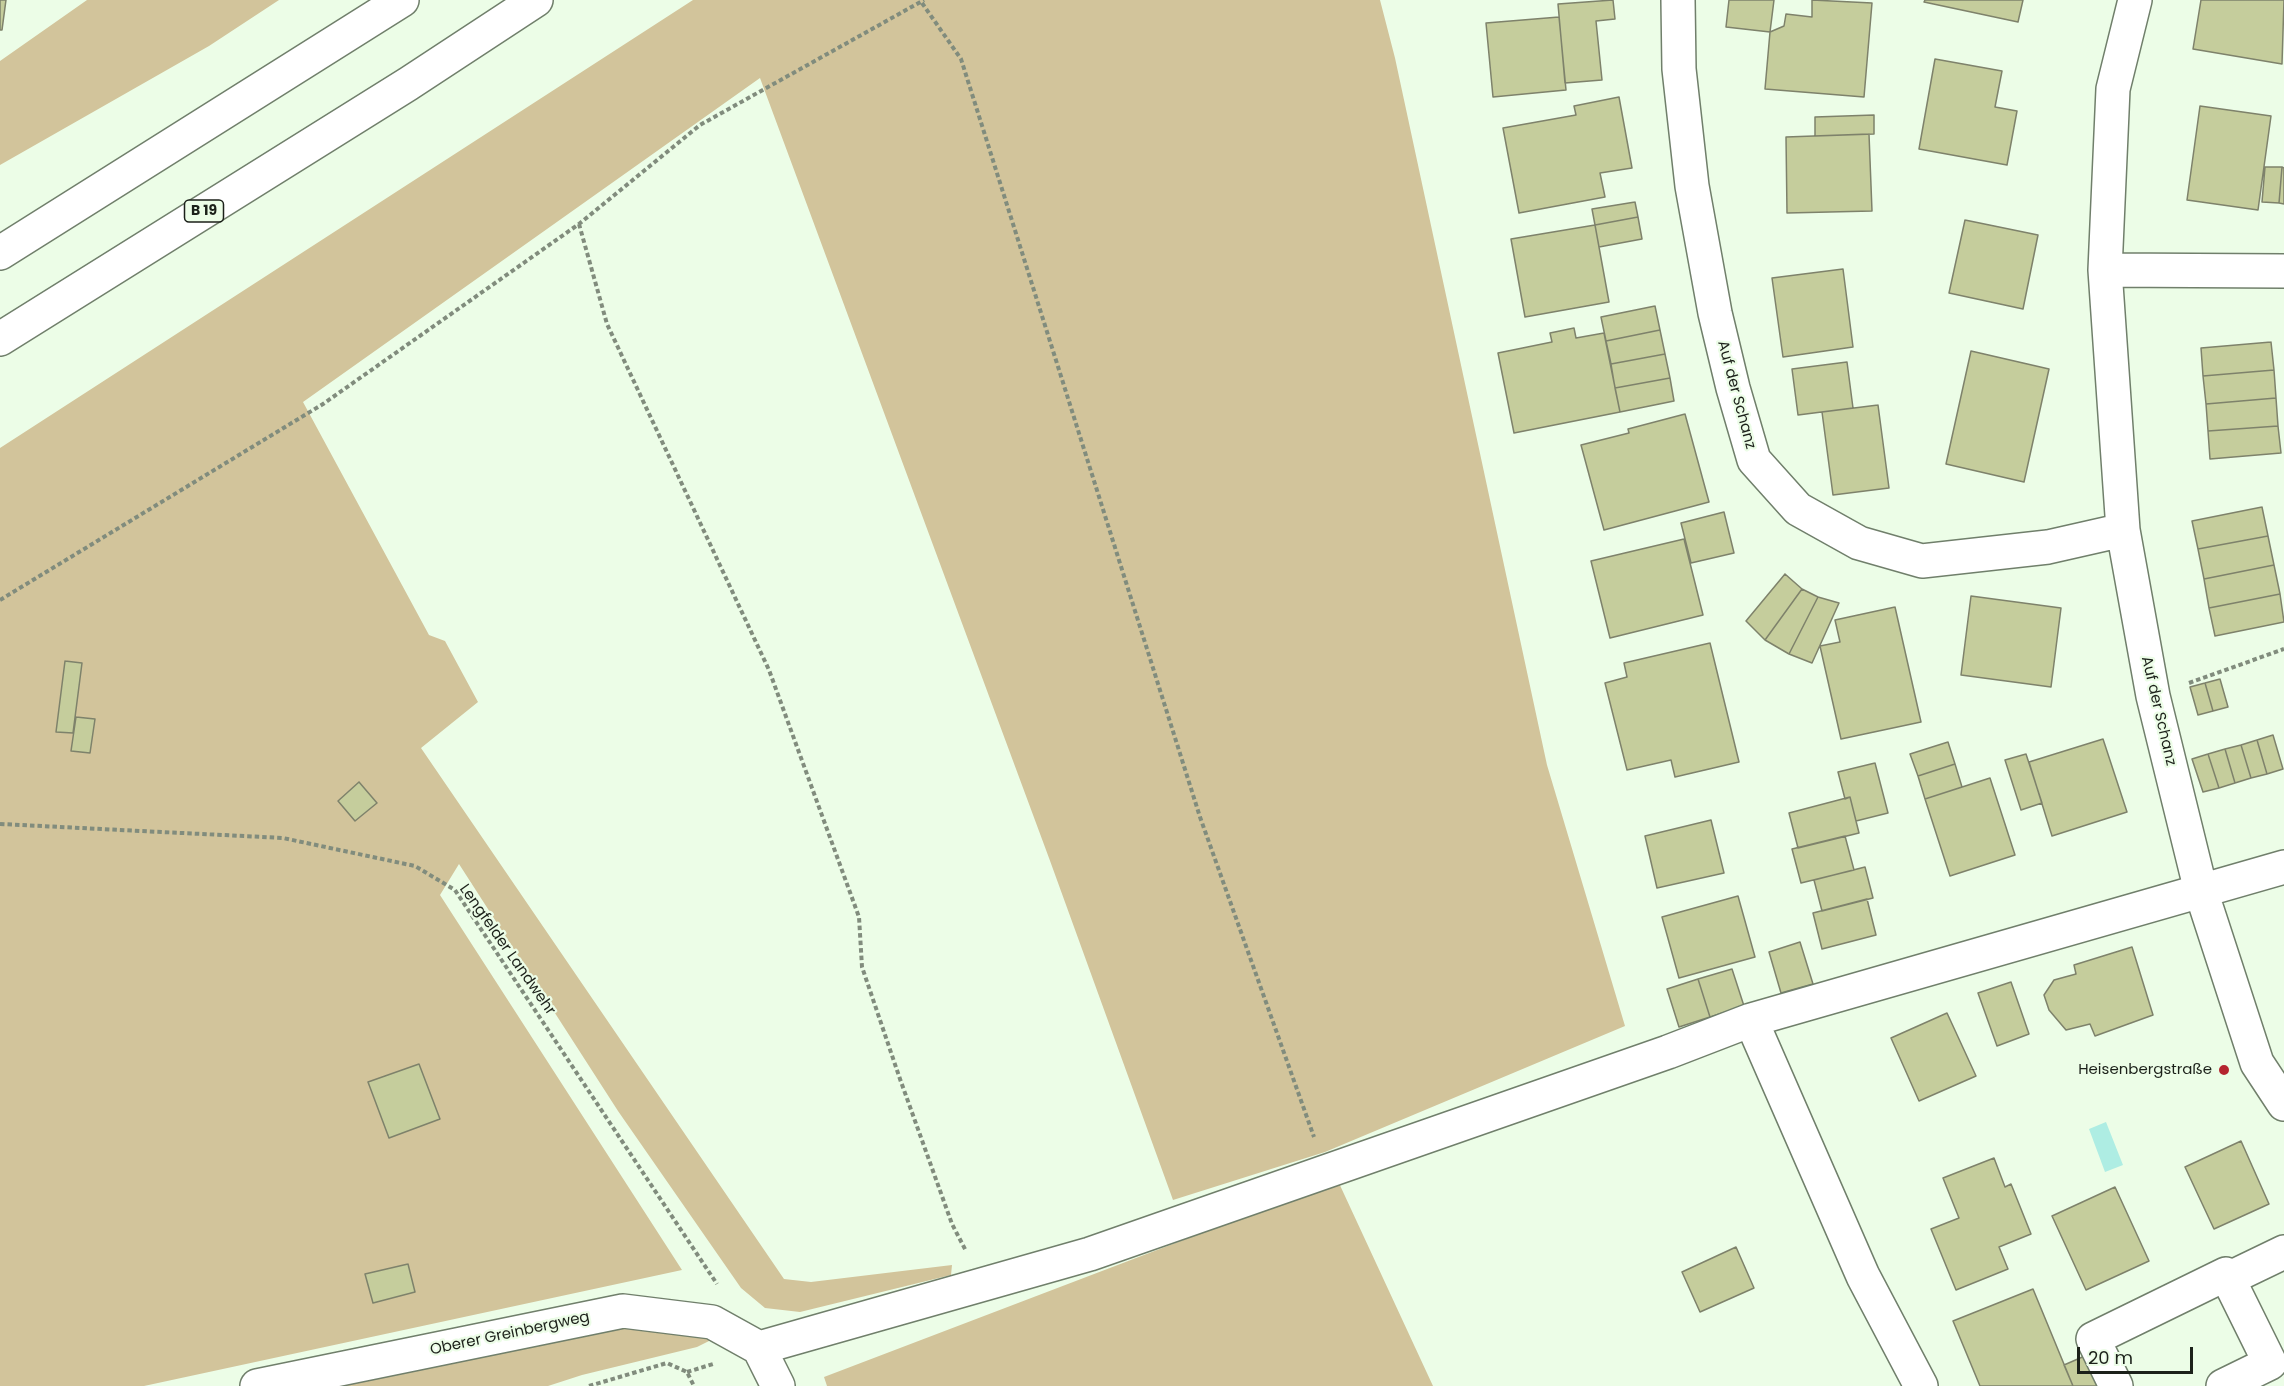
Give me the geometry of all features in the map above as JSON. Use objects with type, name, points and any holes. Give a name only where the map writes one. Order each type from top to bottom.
[{"type":"main road","points":[[0,254],[402,0]]},
{"type":"main road","name":"B 19","points":[[0,339],[408,84],[536,0]]},
{"type":"main road","name":"Auf der Schanz","points":[[1678,0],[1678,69],[1692,186],[1715,313],[1732,388],[1754,460],[1798,509],[1859,543],[1922,561],[2048,547],[2123,530]]},
{"type":"main road","name":"Auf der Schanz","points":[[2134,0],[2113,89],[2105,270],[2123,530],[2153,696],[2201,891],[2257,1063],[2284,1104]]},
{"type":"main road","points":[[2105,270],[2284,270]]},
{"type":"main road","points":[[778,1386],[759,1348],[1090,1254],[1668,1052],[1751,1020],[2284,867]]},
{"type":"main road","points":[[1751,1020],[1863,1276],[1921,1386]]},
{"type":"main road","points":[[2228,1279],[2284,1252]]},
{"type":"main road","points":[[2116,1386],[2093,1339],[2226,1274],[2270,1363],[2223,1386]]},
{"type":"main road","name":"Oberer Greinbergweg","points":[[257,1386],[623,1311],[712,1322],[759,1348]]},
{"type":"path","points":[[0,600],[323,404],[579,224],[700,125],[923,2],[961,59],[1200,817],[1326,1170]]},
{"type":"path","points":[[579,224],[607,324],[770,670],[859,917],[862,967],[900,1079],[952,1224],[982,1284]]},
{"type":"path","points":[[2153,696],[2284,649]]},
{"type":"path","name":"Lengfelder Landwehr","points":[[0,824],[283,838],[415,866],[455,890],[719,1288]]},
{"type":"path","points":[[589,1386],[667,1362],[687,1372],[694,1386]]},
{"type":"shaded area","points":[[87,0],[279,0],[209,46],[0,165],[0,61]]},
{"type":"shaded area","points":[[693,0],[1380,0],[1395,58],[1547,765],[1625,1026],[1325,1152],[1173,1200],[760,78],[303,402],[429,635],[445,641],[478,702],[421,748],[784,1279],[811,1282],[952,1265],[951,1275],[800,1312],[765,1308],[741,1288],[618,1111],[459,864],[440,895],[682,1270],[144,1386],[0,1386],[0,448]]},
{"type":"shaded area","points":[[1338,1181],[1433,1386],[827,1386],[824,1377]]},
{"type":"shaded area","points":[[617,1327],[702,1331],[707,1334],[709,1341],[697,1347],[582,1375],[548,1386],[335,1386]]},
{"type":"water","points":[[2106,1122],[2123,1165],[2105,1172],[2089,1129]]},
{"type":"building","points":[[0,0],[6,0],[2,30],[0,30]]},
{"type":"building","points":[[1613,0],[1615,19],[1596,21],[1602,80],[1565,83],[1558,4]]},
{"type":"building","points":[[1729,0],[1774,0],[1770,32],[1726,27]]},
{"type":"building","points":[[1812,0],[1872,3],[1864,97],[1765,89],[1770,32],[1784,26],[1786,14],[1812,17]]},
{"type":"building","points":[[1925,0],[2023,0],[2018,22],[1924,2]]},
{"type":"building","points":[[2201,0],[2284,0],[2282,64],[2193,49]]},
{"type":"building","points":[[1559,17],[1566,90],[1493,97],[1486,23]]},
{"type":"building","points":[[1935,59],[2002,71],[1995,107],[2017,111],[2007,165],[1919,149]]},
{"type":"building","points":[[1619,97],[1632,168],[1600,173],[1605,197],[1519,213],[1503,128],[1576,115],[1574,106]]},
{"type":"building","points":[[2200,106],[2271,116],[2258,210],[2187,200]]},
{"type":"building","points":[[1874,115],[1874,134],[1815,136],[1815,117]]},
{"type":"building","points":[[1869,134],[1872,211],[1787,213],[1786,137]]},
{"type":"building","points":[[2265,167],[2282,167],[2279,203],[2262,202]]},
{"type":"building","points":[[2282,167],[2284,168],[2284,204],[2279,203]]},
{"type":"building","points":[[1635,202],[1638,217],[1595,225],[1592,209]]},
{"type":"building","points":[[1638,217],[1642,239],[1599,247],[1595,225]]},
{"type":"building","points":[[1965,220],[2038,235],[2023,309],[1949,293]]},
{"type":"building","points":[[1595,225],[1609,302],[1525,317],[1511,239]]},
{"type":"building","points":[[1843,269],[1853,347],[1783,357],[1772,278]]},
{"type":"building","points":[[1655,306],[1660,330],[1606,341],[1601,317]]},
{"type":"building","points":[[1574,328],[1576,338],[1604,333],[1620,412],[1514,433],[1498,353],[1552,342],[1550,333]]},
{"type":"building","points":[[1660,330],[1665,354],[1611,364],[1606,341]]},
{"type":"building","points":[[2271,342],[2274,370],[2203,376],[2201,348]]},
{"type":"building","points":[[1971,351],[2049,369],[2024,482],[1946,464]]},
{"type":"building","points":[[1665,354],[1670,378],[1615,388],[1611,364]]},
{"type":"building","points":[[1847,362],[1853,408],[1798,415],[1792,369]]},
{"type":"building","points":[[2274,370],[2276,398],[2206,404],[2203,376]]},
{"type":"building","points":[[1670,378],[1674,401],[1620,412],[1615,388]]},
{"type":"building","points":[[2276,398],[2278,426],[2208,431],[2206,404]]},
{"type":"building","points":[[1878,405],[1889,488],[1833,495],[1822,412]]},
{"type":"building","points":[[1685,414],[1709,502],[1604,530],[1581,445],[1629,433],[1628,429]]},
{"type":"building","points":[[2278,426],[2281,453],[2210,459],[2208,431]]},
{"type":"building","points":[[2262,507],[2268,536],[2198,549],[2192,521]]},
{"type":"building","points":[[1724,512],[1734,553],[1691,563],[1681,523]]},
{"type":"building","points":[[2268,536],[2274,565],[2204,579],[2198,549]]},
{"type":"building","points":[[1684,539],[1703,615],[1610,638],[1591,561]]},
{"type":"building","points":[[2274,565],[2280,594],[2209,608],[2204,579]]},
{"type":"building","points":[[1785,574],[1802,589],[1765,640],[1746,621]]},
{"type":"building","points":[[1802,589],[1818,597],[1789,654],[1765,640]]},
{"type":"building","points":[[2280,594],[2284,622],[2215,636],[2209,608]]},
{"type":"building","points":[[1971,596],[2061,608],[2051,687],[1961,675]]},
{"type":"building","points":[[1818,597],[1839,603],[1812,663],[1789,654]]},
{"type":"building","points":[[1895,607],[1921,722],[1841,739],[1820,646],[1840,642],[1835,620]]},
{"type":"building","points":[[1710,643],[1739,762],[1675,777],[1671,760],[1627,770],[1605,683],[1627,677],[1624,663]]},
{"type":"building","points":[[65,661],[82,663],[73,733],[56,732]]},
{"type":"building","points":[[2220,679],[2228,707],[2213,711],[2205,683]]},
{"type":"building","points":[[2205,683],[2213,711],[2198,715],[2190,687]]},
{"type":"building","points":[[76,717],[95,719],[90,753],[71,751]]},
{"type":"building","points":[[2273,735],[2283,769],[2267,774],[2257,740]]},
{"type":"building","points":[[2103,739],[2127,812],[2052,836],[2029,762]]},
{"type":"building","points":[[2257,740],[2267,774],[2251,778],[2241,745]]},
{"type":"building","points":[[1948,742],[1955,764],[1918,776],[1910,754]]},
{"type":"building","points":[[2241,745],[2251,778],[2235,783],[2225,749]]},
{"type":"building","points":[[2225,749],[2235,783],[2219,788],[2208,754]]},
{"type":"building","points":[[2026,754],[2042,803],[2021,810],[2005,760]]},
{"type":"building","points":[[2208,754],[2219,788],[2203,792],[2192,759]]},
{"type":"building","points":[[1875,763],[1888,813],[1856,821],[1850,797],[1845,799],[1838,772]]},
{"type":"building","points":[[1955,764],[1962,787],[1925,799],[1918,776]]},
{"type":"building","points":[[1990,778],[2015,855],[1950,876],[1925,799]]},
{"type":"building","points":[[359,782],[377,803],[355,821],[338,801]]},
{"type":"building","points":[[1850,797],[1859,833],[1798,848],[1789,813]]},
{"type":"building","points":[[1711,820],[1724,873],[1657,888],[1645,836]]},
{"type":"building","points":[[1845,836],[1854,870],[1801,883],[1792,849]]},
{"type":"building","points":[[1865,867],[1873,898],[1822,911],[1814,880]]},
{"type":"building","points":[[1738,896],[1755,957],[1679,978],[1662,917]]},
{"type":"building","points":[[1867,899],[1876,935],[1822,949],[1813,913]]},
{"type":"building","points":[[1800,942],[1813,984],[1781,993],[1769,952]]},
{"type":"building","points":[[2132,947],[2153,1015],[2095,1036],[2090,1024],[2066,1030],[2049,1010],[2044,995],[2054,980],[2076,974],[2074,965]]},
{"type":"building","points":[[1732,969],[1744,1006],[1710,1017],[1698,979]]},
{"type":"building","points":[[1698,979],[1710,1017],[1679,1027],[1667,989]]},
{"type":"building","points":[[2011,982],[2029,1034],[1997,1046],[1978,993]]},
{"type":"building","points":[[1947,1013],[1976,1076],[1919,1101],[1891,1038]]},
{"type":"building","points":[[419,1064],[440,1119],[389,1138],[368,1082]]},
{"type":"building","points":[[2241,1141],[2269,1204],[2214,1229],[2185,1167]]},
{"type":"building","points":[[1994,1158],[2005,1187],[2011,1184],[2031,1234],[1999,1247],[2008,1269],[1956,1290],[1931,1229],[1959,1218],[1943,1178]]},
{"type":"building","points":[[2115,1187],[2149,1261],[2086,1290],[2052,1216]]},
{"type":"building","points":[[1736,1247],[1754,1288],[1700,1312],[1682,1272]]},
{"type":"building","points":[[408,1264],[415,1292],[373,1303],[365,1274]]},
{"type":"building","points":[[2033,1289],[2073,1386],[1980,1386],[1953,1321]]},
{"type":"building","points":[[2087,1355],[2099,1386],[2073,1386],[2064,1365]]},
{"type":"place","name":"Heisenbergstraße","points":[[2224,1070]]}]
